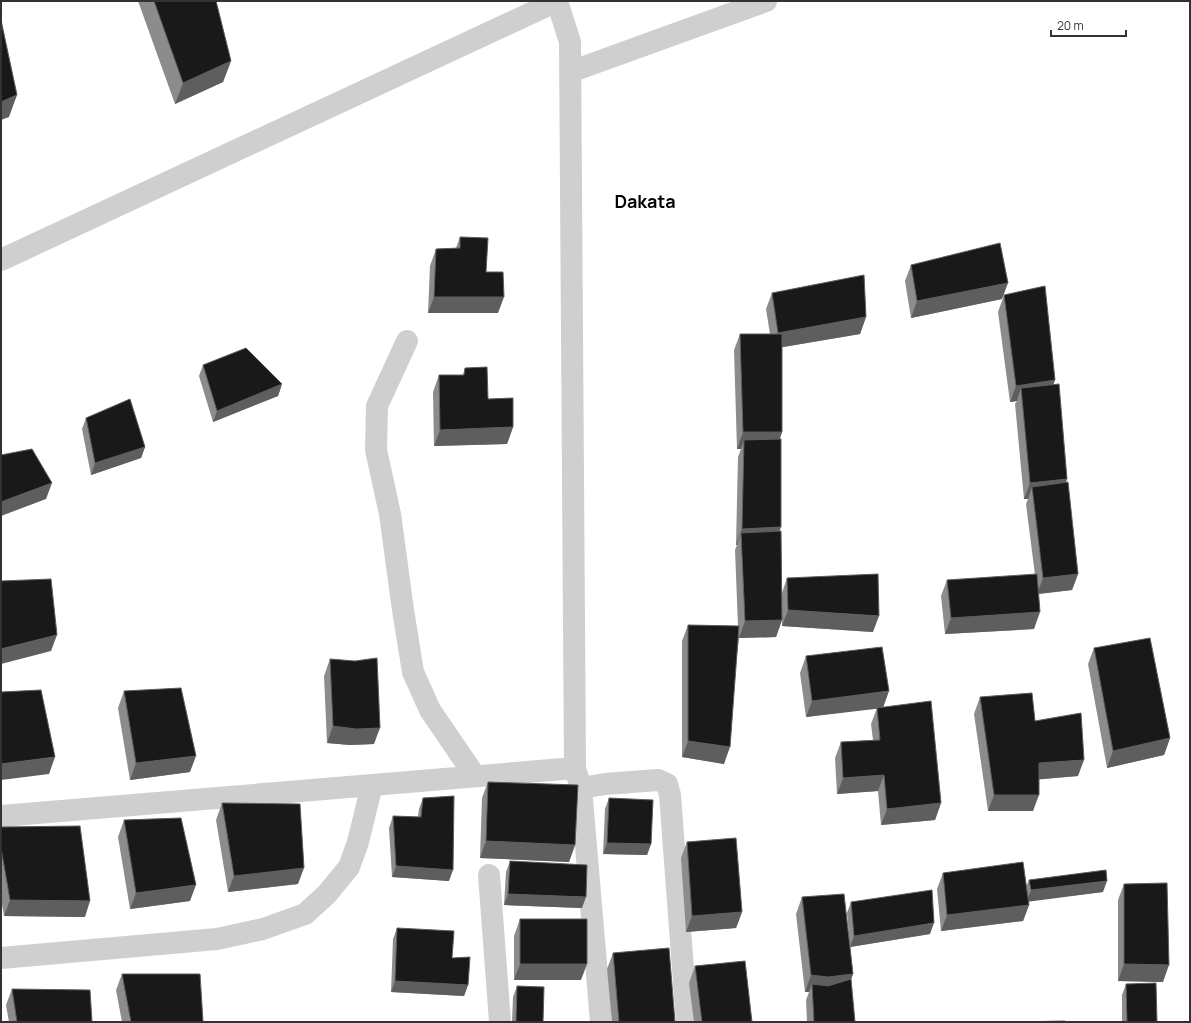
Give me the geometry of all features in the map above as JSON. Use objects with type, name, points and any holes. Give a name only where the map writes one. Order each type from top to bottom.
[{"type":"street","points":[[1,260],[557,1],[570,42],[578,778],[601,1022]]},
{"type":"street","points":[[570,72],[766,1]]},
{"type":"street","points":[[407,341],[377,406],[376,450],[390,514],[413,672],[430,710],[474,776]]},
{"type":"street","points":[[1,816],[474,776],[578,778],[605,784],[658,780],[667,784],[670,795],[686,1022]]},
{"type":"street","points":[[1,958],[217,939],[263,929],[305,914],[327,894],[349,867],[358,842],[372,785]]},
{"type":"street","points":[[489,875],[500,1022]]},
{"type":"building","points":[[154,1],[216,1],[231,61],[183,83]]},
{"type":"building","points":[[1,20],[17,95],[1,102]]},
{"type":"building","points":[[460,237],[488,238],[486,272],[503,272],[504,297],[434,297],[436,249],[460,248]]},
{"type":"building","points":[[1000,243],[1008,283],[917,301],[911,265]]},
{"type":"building","points":[[864,275],[866,317],[778,333],[772,293]]},
{"type":"building","points":[[1045,286],[1055,380],[1016,386],[1004,295]]},
{"type":"building","points":[[740,334],[782,334],[782,432],[743,432]]},
{"type":"building","points":[[246,348],[282,384],[217,411],[203,365]]},
{"type":"building","points":[[487,367],[488,399],[513,398],[513,427],[440,430],[439,375],[464,375],[465,368]]},
{"type":"building","points":[[1059,384],[1067,479],[1030,483],[1021,388]]},
{"type":"building","points":[[130,399],[145,447],[95,463],[86,418]]},
{"type":"building","points":[[781,439],[781,527],[742,529],[744,440]]},
{"type":"building","points":[[32,449],[52,483],[1,502],[1,455]]},
{"type":"building","points":[[1068,482],[1078,574],[1043,578],[1032,487]]},
{"type":"building","points":[[781,531],[782,620],[745,621],[741,533]]},
{"type":"building","points":[[878,574],[879,616],[788,610],[787,578]]},
{"type":"building","points":[[1037,574],[1040,612],[951,618],[947,580]]},
{"type":"building","points":[[51,579],[57,635],[1,649],[1,581]]},
{"type":"building","points":[[688,625],[739,626],[730,747],[688,741]]},
{"type":"building","points":[[1150,638],[1170,738],[1113,751],[1094,648]]},
{"type":"building","points":[[882,647],[889,691],[812,701],[806,656]]},
{"type":"building","points":[[377,658],[380,728],[356,729],[333,726],[330,659],[355,661]]},
{"type":"building","points":[[181,688],[196,756],[136,763],[124,691]]},
{"type":"building","points":[[41,690],[55,757],[1,764],[1,692]]},
{"type":"building","points":[[1032,693],[1035,721],[1081,713],[1084,760],[1039,763],[1039,795],[994,795],[980,697]]},
{"type":"building","points":[[931,701],[941,803],[887,809],[884,775],[843,778],[841,742],[880,740],[877,708]]},
{"type":"building","points":[[488,782],[578,785],[575,845],[486,841]]},
{"type":"building","points":[[454,796],[453,870],[396,866],[393,816],[421,817],[423,798]]},
{"type":"building","points":[[609,798],[653,800],[651,844],[607,843]]},
{"type":"building","points":[[222,803],[300,804],[304,868],[234,876]]},
{"type":"building","points":[[181,818],[196,885],[136,893],[124,820]]},
{"type":"building","points":[[80,826],[90,901],[10,900],[1,848],[1,827]]},
{"type":"building","points":[[736,838],[742,912],[692,916],[687,842]]},
{"type":"building","points":[[510,861],[587,865],[586,897],[508,894]]},
{"type":"building","points":[[1023,862],[1029,905],[947,915],[943,873]]},
{"type":"building","points":[[1106,870],[1107,881],[1031,890],[1029,880]]},
{"type":"building","points":[[1167,883],[1169,965],[1124,964],[1124,884]]},
{"type":"building","points":[[932,890],[934,923],[854,936],[851,902]]},
{"type":"building","points":[[844,894],[853,974],[828,977],[811,975],[802,897]]},
{"type":"building","points":[[520,919],[587,919],[587,964],[520,964]]},
{"type":"building","points":[[397,928],[454,931],[452,958],[470,957],[468,985],[395,981]]},
{"type":"building","points":[[669,948],[675,1022],[619,1022],[613,953]]},
{"type":"building","points":[[745,961],[752,1022],[702,1022],[695,966]]},
{"type":"building","points":[[122,974],[200,974],[203,1022],[131,1022]]},
{"type":"building","points":[[851,979],[855,1022],[814,1022],[812,984],[828,986]]},
{"type":"building","points":[[1156,983],[1157,1022],[1127,1022],[1126,984]]},
{"type":"building","points":[[517,986],[544,987],[543,1022],[516,1022]]},
{"type":"building","points":[[12,989],[90,990],[92,1022],[17,1022]]},
{"type":"building","points":[[1065,1021],[1065,1022],[1015,1022]]},
{"type":"district","name":"Dakata","points":[[645,201]]}]
